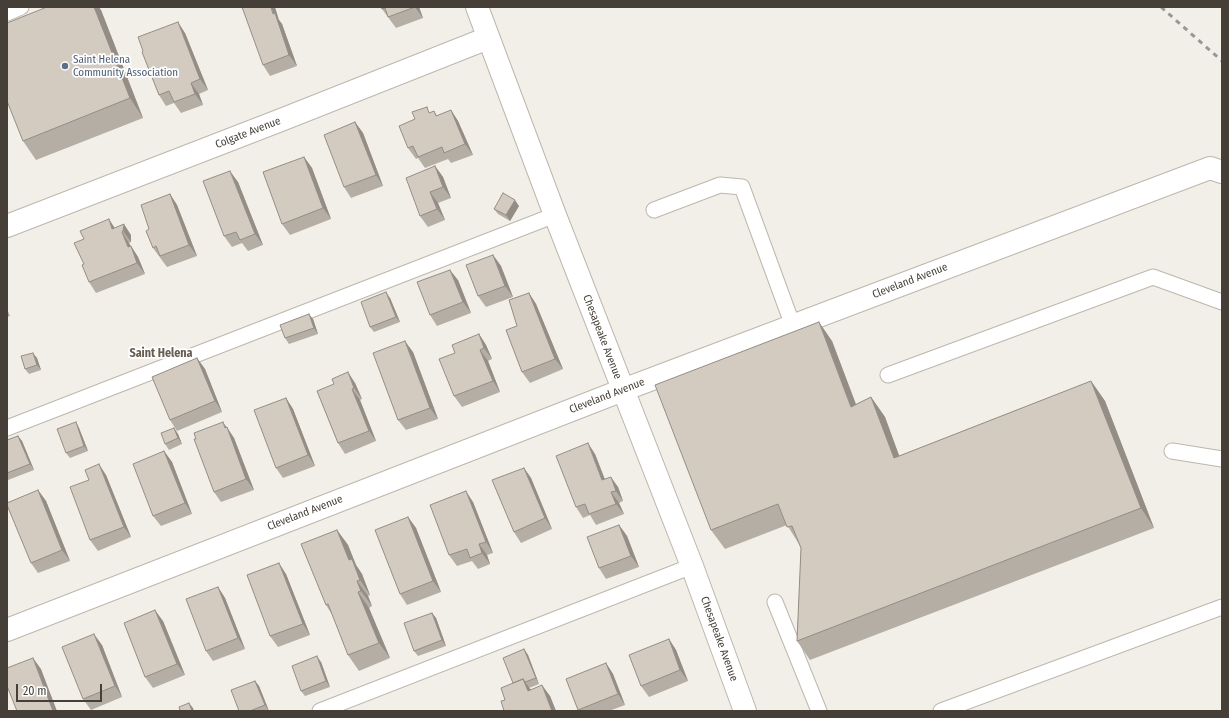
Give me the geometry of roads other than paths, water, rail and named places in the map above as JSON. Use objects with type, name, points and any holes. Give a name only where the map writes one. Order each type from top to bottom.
[{"type":"street","name":"Chesapeake Avenue","points":[[476,7],[555,215],[692,566],[745,711]]},
{"type":"street","name":"Colgate Avenue","points":[[7,226],[488,38]]},
{"type":"street","name":"Cleveland Avenue","points":[[7,630],[623,390],[1216,170]]},
{"type":"lane","points":[[7,13],[21,7]]},
{"type":"lane","points":[[654,210],[720,185],[742,187],[793,326]]},
{"type":"lane","points":[[7,428],[555,215]]},
{"type":"lane","points":[[888,375],[1153,277],[1222,302]]},
{"type":"lane","points":[[1172,451],[1222,459]]},
{"type":"lane","points":[[320,711],[692,566]]},
{"type":"lane","points":[[775,602],[819,711]]},
{"type":"lane","points":[[941,711],[1222,607]]},
{"type":"railway","points":[[1161,7],[1222,61]]},
{"type":"place","name":"Saint Helena Community Association","points":[[65,66]]},
{"type":"district","name":"Saint Helena","points":[[161,354]]}]
